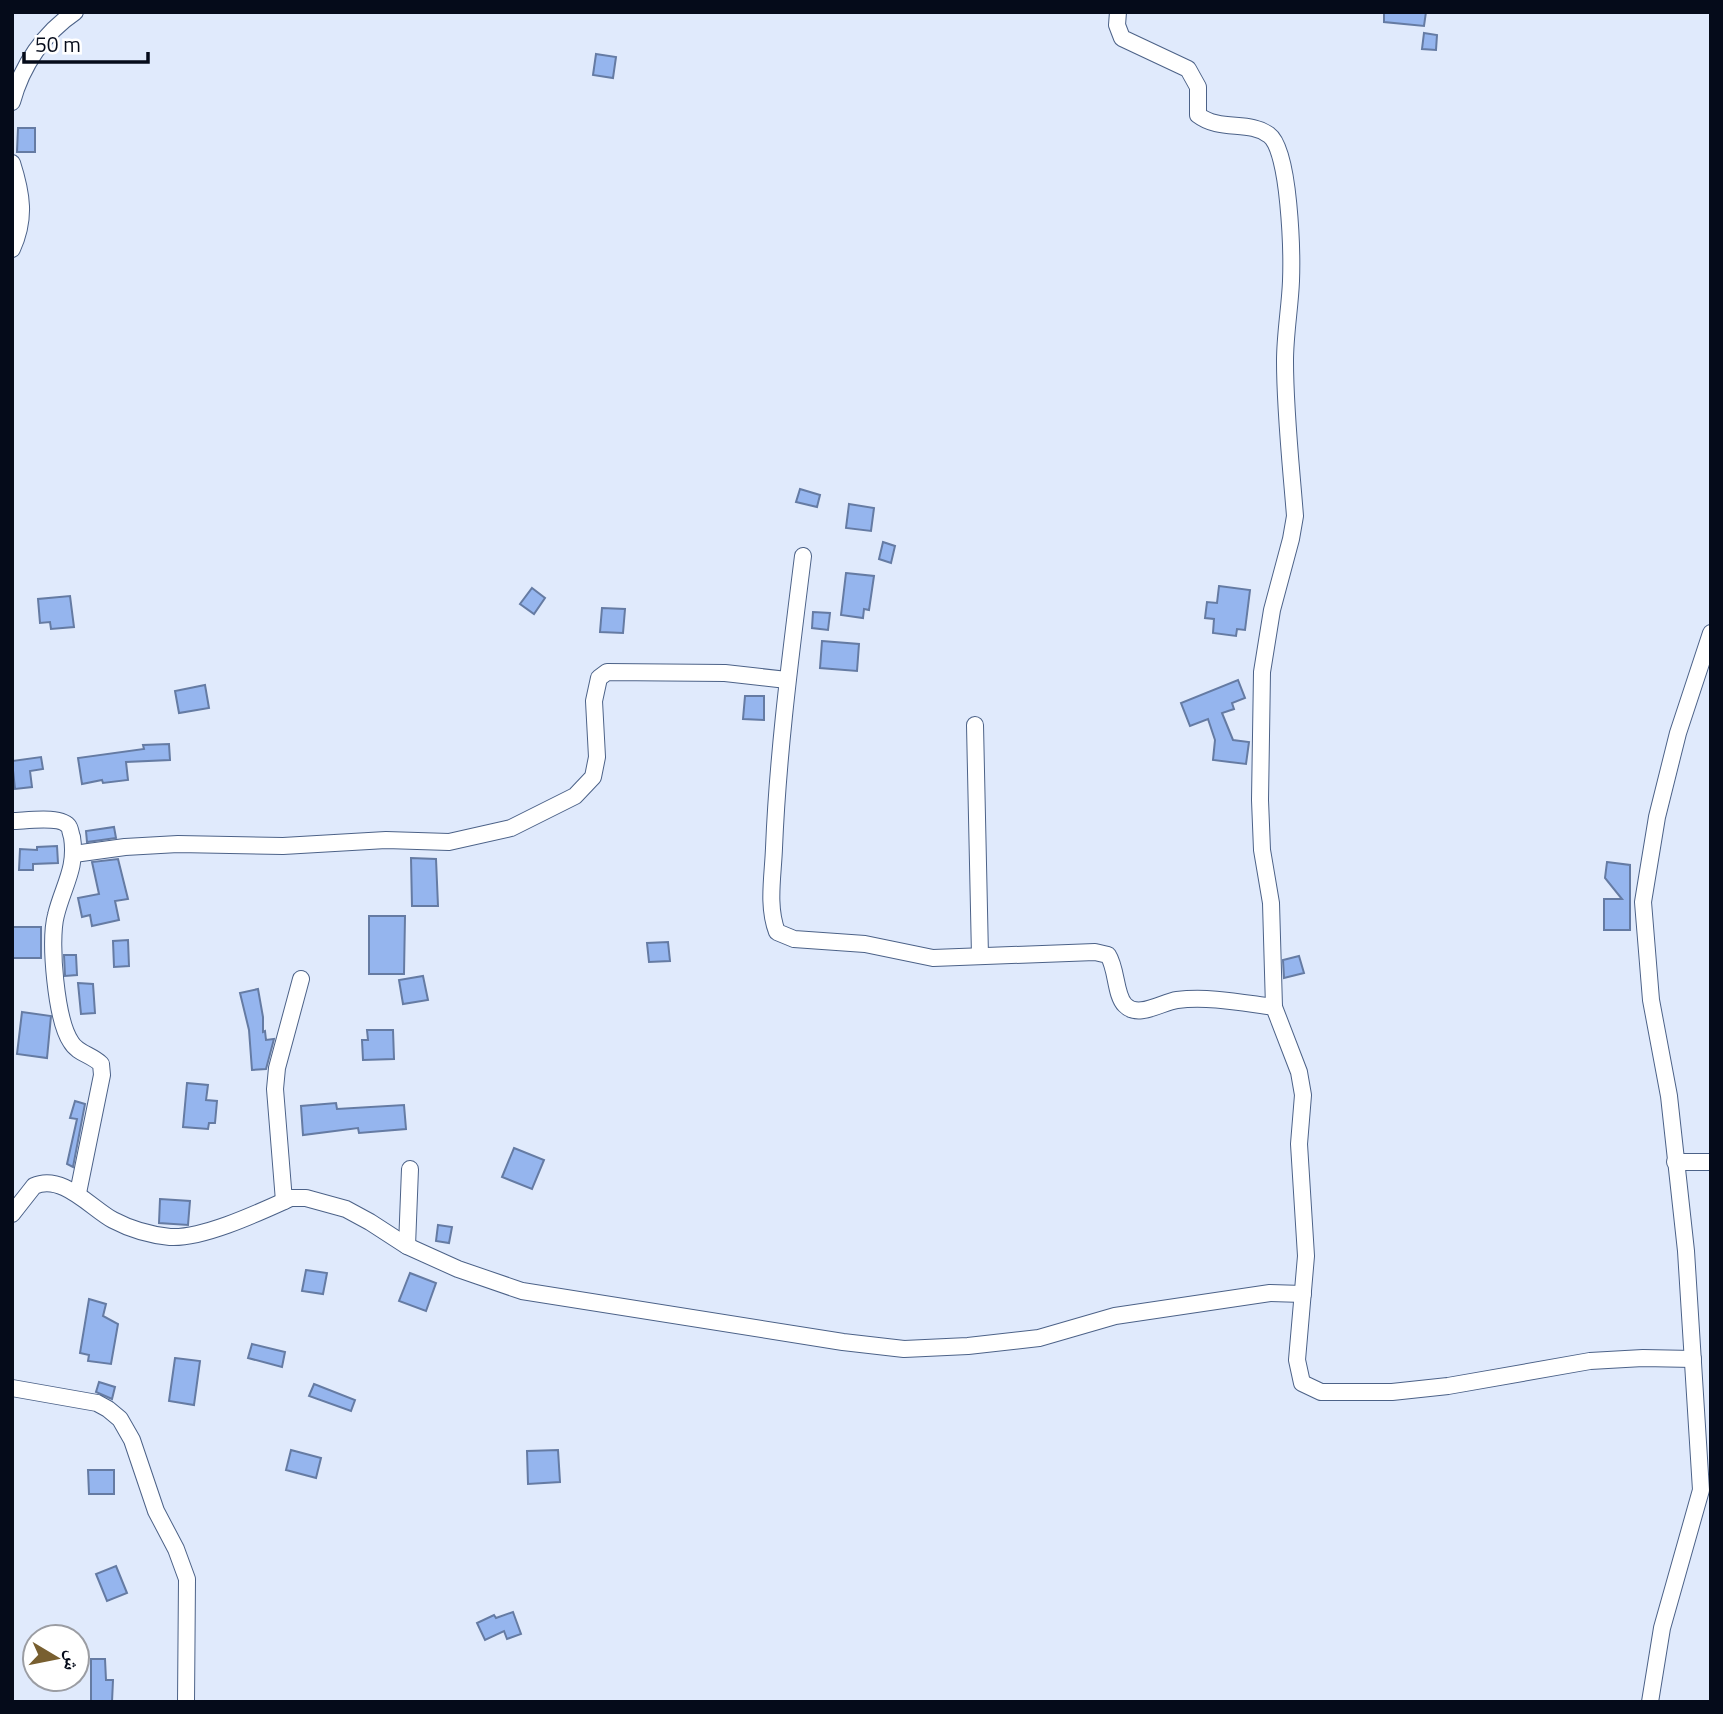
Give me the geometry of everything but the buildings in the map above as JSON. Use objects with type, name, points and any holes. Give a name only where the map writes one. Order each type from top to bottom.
[{"type":"street","points":[[12,102],[18,79],[52,29],[75,12]]},
{"type":"street","points":[[1118,12],[1116,25],[1122,38],[1188,69],[1198,88],[1198,115],[1208,123],[1254,129],[1270,135],[1282,155],[1291,281],[1285,360],[1295,516],[1272,610],[1262,672],[1261,838],[1271,903],[1274,1007],[1298,1072],[1303,1095],[1299,1144],[1306,1256],[1297,1360],[1302,1382],[1321,1392],[1392,1392],[1590,1361],[1693,1359]]},
{"type":"street","points":[[12,164],[22,197],[22,210],[12,249]]},
{"type":"street","points":[[803,556],[787,680],[775,821],[771,916],[777,932],[794,939],[865,944],[933,958],[1043,952],[1095,953],[1108,955],[1114,964],[1122,1003],[1129,1009],[1142,1010],[1176,1000],[1212,1000],[1274,1007]]},
{"type":"street","points":[[1650,1702],[1662,1628],[1706,1489],[1686,1251],[1669,1096],[1651,1000],[1643,902],[1657,817],[1678,733],[1711,633]]},
{"type":"street","points":[[74,854],[178,844],[283,846],[386,840],[449,842],[469,839],[511,828],[575,796],[593,777],[597,757],[594,701],[599,678],[607,672],[725,674],[787,680]]},
{"type":"street","points":[[975,725],[980,956]]},
{"type":"street","points":[[12,821],[53,819],[70,827],[74,854],[72,869],[55,916],[53,939],[58,994],[68,1040],[75,1049],[101,1064],[102,1075],[78,1193]]},
{"type":"street","points":[[284,1201],[276,1078],[301,979]]},
{"type":"street","points":[[1675,1162],[1711,1161]]},
{"type":"street","points":[[407,1246],[410,1169]]},
{"type":"street","points":[[12,1214],[29,1190],[39,1184],[48,1183],[78,1193],[111,1219],[126,1226],[172,1237],[207,1231],[291,1198],[306,1198],[346,1209],[407,1246],[458,1269],[522,1291],[842,1342],[904,1349],[968,1346],[1039,1338],[1115,1316],[1270,1293],[1303,1294]]},
{"type":"street","points":[[12,1388],[97,1403],[120,1419],[132,1440],[156,1511],[176,1549],[187,1579],[186,1702]]}]
